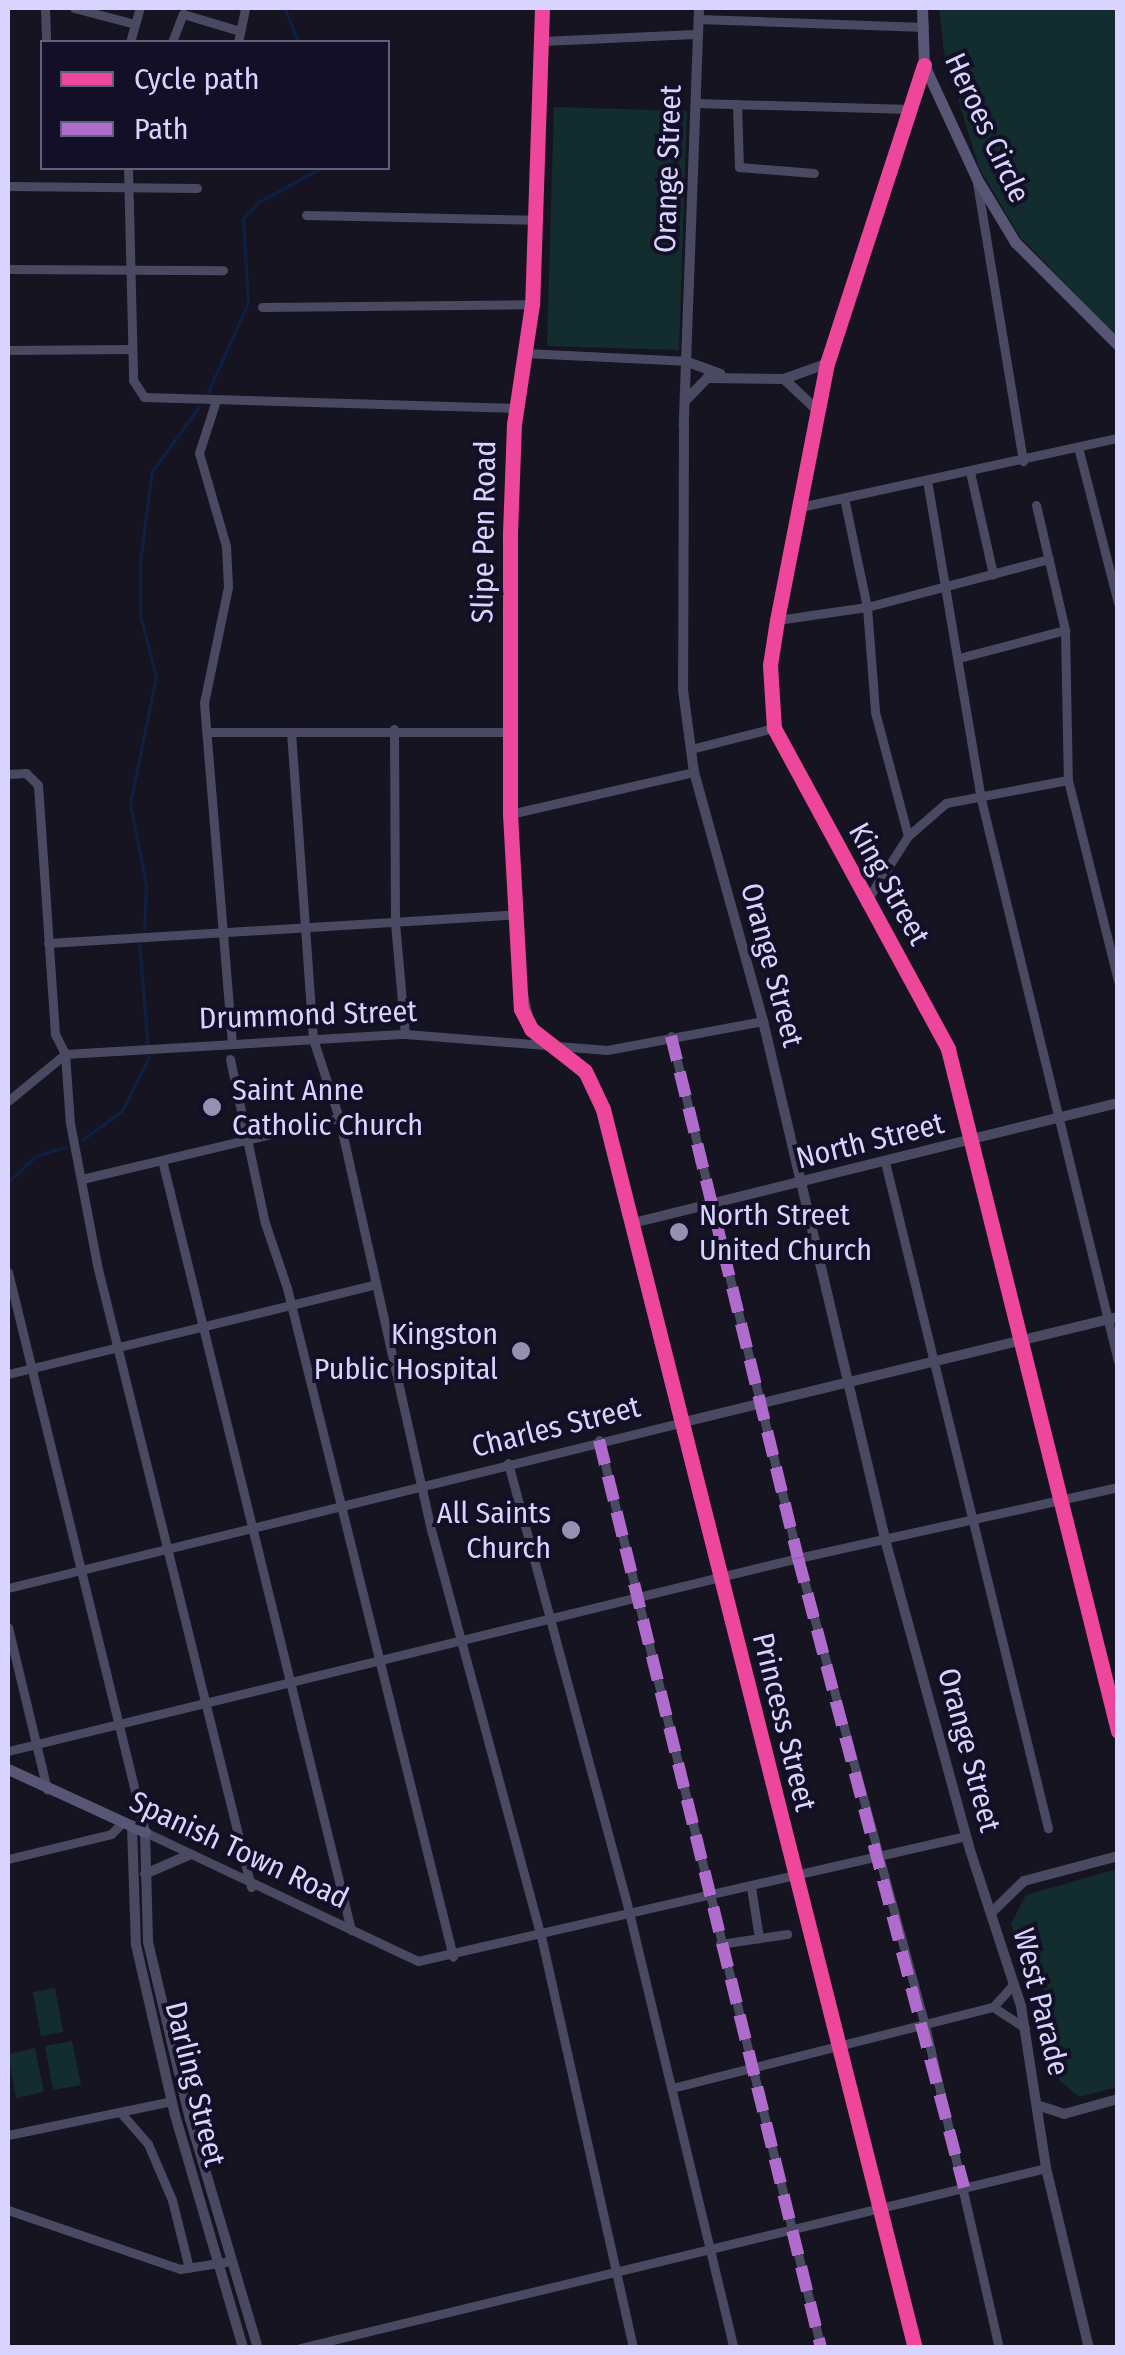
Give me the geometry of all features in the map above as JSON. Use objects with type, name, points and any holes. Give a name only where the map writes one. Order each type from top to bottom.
[{"type":"main road","name":"Heroes Circle","points":[[922,8],[924,65],[976,179],[1015,242],[1118,345]]},
{"type":"main road","name":"Spanish Town Road","points":[[8,1769],[145,1832]]},
{"type":"street","points":[[45,8],[46,40]]},
{"type":"street","points":[[74,8],[135,24]]},
{"type":"street","points":[[131,40],[140,8]]},
{"type":"street","points":[[238,40],[245,8]]},
{"type":"street","name":"Slipe Pen Road","points":[[542,8],[532,304],[515,408],[510,814],[522,1009],[531,1029],[553,1044]]},
{"type":"street","points":[[698,13],[924,27]]},
{"type":"street","name":"Orange Street","points":[[698,13],[684,426],[683,690],[694,772],[763,1021],[886,1544],[966,1836],[993,1911]]},
{"type":"street","points":[[173,40],[182,14],[240,30]]},
{"type":"street","points":[[543,40],[696,34]]},
{"type":"street","name":"King Street","points":[[924,65],[827,363],[796,508],[770,664],[774,728],[865,903],[948,1049],[975,1141],[1118,1731]]},
{"type":"street","points":[[696,103],[910,108]]},
{"type":"street","points":[[738,104],[739,167],[814,173]]},
{"type":"street","points":[[128,170],[133,380],[144,397],[515,408]]},
{"type":"street","points":[[976,179],[1023,461]]},
{"type":"street","points":[[8,186],[198,188]]},
{"type":"street","points":[[306,215],[536,220]]},
{"type":"street","points":[[8,270],[223,270]]},
{"type":"street","points":[[262,307],[532,304]]},
{"type":"street","points":[[8,350],[132,349]]},
{"type":"street","points":[[524,353],[685,361],[722,375],[784,379],[827,363]]},
{"type":"street","points":[[684,426],[692,388],[722,375]]},
{"type":"street","points":[[784,379],[817,410]]},
{"type":"street","points":[[216,400],[198,443],[228,559],[224,616],[204,703],[210,732],[220,932],[232,1042]]},
{"type":"street","points":[[796,508],[1118,438]]},
{"type":"street","points":[[1078,447],[1118,603]]},
{"type":"street","points":[[970,472],[993,574]]},
{"type":"street","points":[[928,480],[980,796],[1112,1318],[1118,1361]]},
{"type":"street","points":[[844,498],[867,607],[875,712],[908,836]]},
{"type":"street","points":[[1036,505],[1065,630],[1068,780],[1118,981]]},
{"type":"street","points":[[777,620],[867,607],[1049,560]]},
{"type":"street","points":[[959,658],[1065,630]]},
{"type":"street","points":[[691,749],[774,728]]},
{"type":"street","points":[[394,729],[395,924],[405,1034]]},
{"type":"street","points":[[210,732],[511,732]]},
{"type":"street","points":[[291,732],[312,1038],[339,1118],[373,1285],[421,1486],[542,1936],[633,2348]]},
{"type":"street","points":[[510,814],[694,772]]},
{"type":"street","points":[[8,774],[26,773],[38,785],[55,1034],[64,1054],[82,1178],[251,1887]]},
{"type":"street","points":[[865,903],[908,836],[946,803],[1068,780]]},
{"type":"street","points":[[48,943],[516,914]]},
{"type":"street","name":"Drummond Street","points":[[64,1054],[405,1034],[607,1050],[763,1021]]},
{"type":"street","points":[[671,1036],[764,1401],[798,1558],[925,2024],[999,2348]]},
{"type":"street","name":"Princess Street","points":[[553,1044],[586,1071],[603,1109],[915,2348]]},
{"type":"street","points":[[8,1102],[64,1054]]},
{"type":"street","points":[[230,1059],[246,1140],[341,1504],[452,1957]]},
{"type":"street","name":"North Street","points":[[633,1223],[716,1206],[1118,1103]]},
{"type":"street","points":[[82,1178],[339,1118]]},
{"type":"street","points":[[162,1160],[351,1930]]},
{"type":"street","points":[[886,1162],[938,1360],[1048,1828]]},
{"type":"street","points":[[8,1272],[145,1832]]},
{"type":"street","points":[[8,1374],[290,1302],[373,1285]]},
{"type":"street","name":"Charles Street","points":[[8,1588],[599,1440],[1112,1318]]},
{"type":"street","points":[[599,1440],[821,2348]]},
{"type":"street","points":[[508,1463],[628,1914],[734,2348]]},
{"type":"street","points":[[8,1751],[208,1706],[378,1658],[798,1558],[886,1544],[1118,1487]]},
{"type":"street","points":[[8,1627],[47,1789]]},
{"type":"street","points":[[8,1860],[111,1834],[128,1824]]},
{"type":"street","name":"Darling Street","points":[[128,1824],[134,1933],[172,2101],[243,2348]]},
{"type":"street","name":"Spanish Town Road","points":[[145,1832],[251,1887],[418,1961],[452,1957],[966,1836]]},
{"type":"street","name":"Darling Street","points":[[145,1832],[144,1874],[157,1979],[258,2348]]},
{"type":"street","points":[[144,1874],[189,1855]]},
{"type":"street","points":[[993,1911],[1024,1880],[1118,1856]]},
{"type":"street","points":[[750,1887],[759,1938]]},
{"type":"street","name":"West Parade","points":[[993,1911],[1026,2028],[1040,2105]]},
{"type":"street","points":[[720,1944],[787,1934]]},
{"type":"street","points":[[672,2088],[751,2064],[993,2007],[1013,1985]]},
{"type":"street","points":[[993,2007],[1026,2028]]},
{"type":"street","points":[[1089,2348],[1046,2168],[1040,2105],[1064,2114],[1118,2099]]},
{"type":"street","points":[[8,2135],[172,2101]]},
{"type":"street","points":[[121,2112],[148,2144],[172,2200],[189,2268]]},
{"type":"street","points":[[300,2348],[1046,2168]]},
{"type":"street","points":[[8,2210],[189,2268],[232,2262]]},
{"type":"green space","points":[[939,8],[1117,8],[1117,337],[1020,237],[979,168],[944,52]]},
{"type":"green space","points":[[554,107],[687,111],[679,350],[547,346]]},
{"type":"green space","points":[[1117,1869],[1117,2087],[1079,2097],[1059,2080],[1042,2017],[1050,2015],[1042,1983],[1029,1986],[1011,1924],[1026,1895]]},
{"type":"green space","points":[[55,1988],[63,2032],[41,2036],[33,1992]]},
{"type":"green space","points":[[72,2041],[81,2085],[53,2090],[45,2046]]},
{"type":"green space","points":[[35,2048],[44,2092],[16,2098],[8,2054]]},
{"type":"waterway","points":[[285,8],[298,40]]},
{"type":"waterway","points":[[208,392],[248,303],[243,219],[257,203],[317,170]]},
{"type":"waterway","points":[[144,929],[146,885],[130,804],[156,677],[140,615],[140,562],[152,471],[199,407]]},
{"type":"waterway","points":[[140,946],[148,1045]]},
{"type":"waterway","points":[[82,1140],[122,1111],[149,1057]]},
{"type":"waterway","points":[[8,1182],[36,1156],[66,1147]]},
{"type":"marked path","points":[[671,1036],[798,1558],[964,2187]]},
{"type":"marked path","points":[[599,1440],[821,2348]]},
{"type":"cycle path","points":[[542,8],[532,304],[514,424],[510,534],[510,814],[521,1009],[531,1029],[585,1071],[603,1109],[915,2348]]},
{"type":"cycle path","points":[[924,65],[827,363],[770,665],[774,728],[948,1049],[1118,1731]]},
{"type":"place","name":"Saint Anne Catholic Church","points":[[212,1107]]},
{"type":"place","name":"North Street United Church","points":[[679,1232]]},
{"type":"place","name":"Kingston Public Hospital","points":[[521,1351]]},
{"type":"place","name":"All Saints Church","points":[[571,1530]]}]
